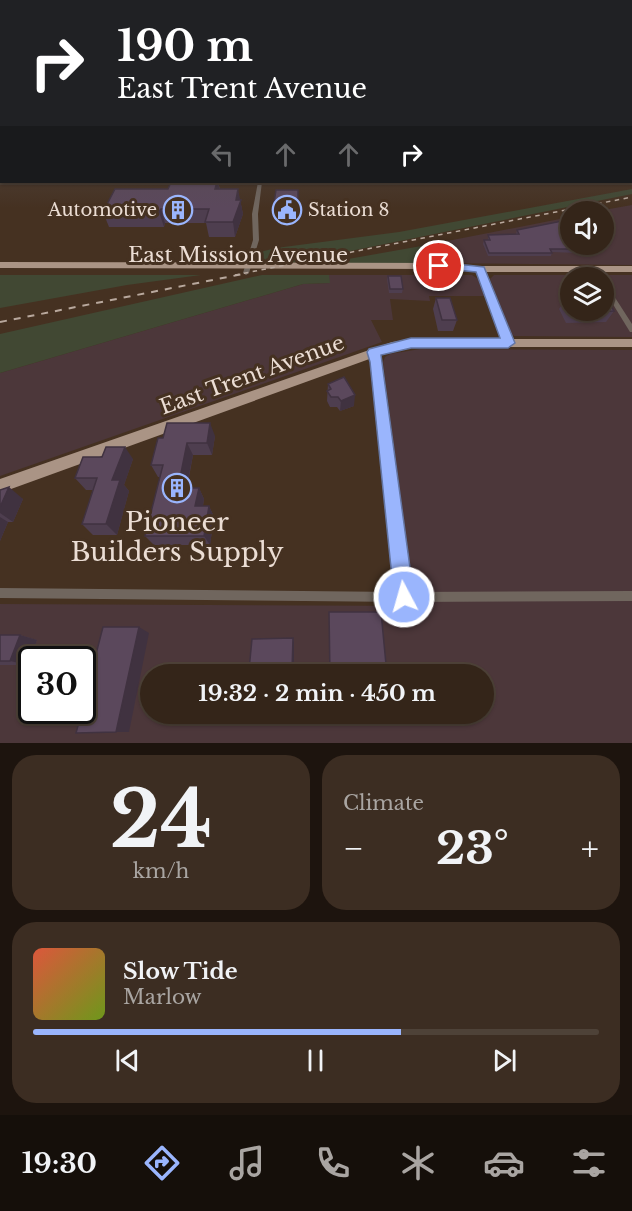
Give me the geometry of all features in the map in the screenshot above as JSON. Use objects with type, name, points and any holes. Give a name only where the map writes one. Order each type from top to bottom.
[{"type":"main road","name":"East Mission Avenue","points":[[0,266],[463,272],[478,269],[560,272]]},
{"type":"main road","name":"East Mission Avenue","points":[[0,272],[247,269]]},
{"type":"main road","name":"East Mission Avenue","points":[[614,271],[632,269]]},
{"type":"main road","name":"East Trent Avenue","points":[[0,486],[373,352],[411,343],[632,343]]},
{"type":"street","points":[[247,269],[256,240],[255,214],[260,183]]},
{"type":"street","points":[[478,269],[508,343]]},
{"type":"street","points":[[614,301],[632,330]]},
{"type":"street","points":[[373,352],[378,372],[404,597]]},
{"type":"street","points":[[0,592],[404,597],[632,596]]},
{"type":"shaded area","points":[[632,205],[632,265],[431,263],[427,245],[560,219],[560,255],[614,255],[614,208]]},
{"type":"shaded area","points":[[329,275],[472,275],[478,279],[484,296],[429,296],[430,301],[390,299],[393,320],[371,320],[382,342],[0,476],[0,373],[303,284],[329,283]]},
{"type":"shaded area","points":[[494,275],[560,275],[560,321],[614,321],[614,275],[632,275],[632,337],[514,336],[510,333],[490,279]]},
{"type":"shaded area","points":[[420,349],[632,350],[632,743],[0,743],[0,604],[423,606],[422,583],[413,581],[411,576],[383,362],[390,354]]},
{"type":"green space","points":[[632,189],[632,194],[597,201],[567,201]]},
{"type":"green space","points":[[560,202],[560,209],[291,263],[255,261],[256,253],[276,248],[399,232]]},
{"type":"green space","points":[[427,245],[431,263],[320,264]]},
{"type":"green space","points":[[0,275],[201,275],[127,285],[0,308]]},
{"type":"green space","points":[[262,275],[329,275],[330,283],[303,284],[0,373],[0,334]]},
{"type":"building","points":[[171,183],[217,183],[215,189],[238,189],[236,200],[241,200],[233,222],[205,222],[209,209],[103,212],[115,189],[168,189]]},
{"type":"building","points":[[276,190],[298,190],[298,203],[274,203]]},
{"type":"building","points":[[560,221],[560,249],[550,249],[552,253],[489,253],[484,240],[490,240],[488,235],[519,234],[517,230]]},
{"type":"building","points":[[388,276],[401,276],[403,289],[390,289]]},
{"type":"building","points":[[436,298],[450,298],[457,320],[442,320]]},
{"type":"building","points":[[344,377],[355,395],[341,401],[338,397],[331,397],[327,391],[331,389],[328,384]]},
{"type":"building","name":"Pioneer Builders Supply","points":[[167,423],[210,423],[207,443],[187,443],[178,488],[199,488],[195,506],[209,506],[204,536],[145,536],[163,465],[151,465],[158,438],[163,438]]},
{"type":"building","points":[[106,447],[125,447],[112,480],[120,480],[106,524],[82,524],[97,478],[75,478],[83,457],[102,457]]},
{"type":"building","points":[[9,487],[0,507],[0,490]]},
{"type":"building","points":[[329,612],[381,612],[386,664],[330,664]]},
{"type":"building","points":[[103,627],[139,627],[116,732],[76,733],[78,724],[96,724],[96,654]]},
{"type":"building","points":[[0,635],[20,635],[10,661],[0,661]]},
{"type":"building","points":[[293,638],[292,664],[250,664],[252,639]]},
{"type":"railway","points":[[235,275],[632,197]]},
{"type":"railway","points":[[0,322],[243,274]]},
{"type":"place","name":"Automotive","points":[[178,210]]},
{"type":"place","name":"Station 8","points":[[287,210]]},
{"type":"place","name":"Pioneer Builders Supply","points":[[177,488]]},
{"type":"route","points":[[404,597],[377,362],[373,352],[411,343],[508,343],[480,269],[439,266]]}]
